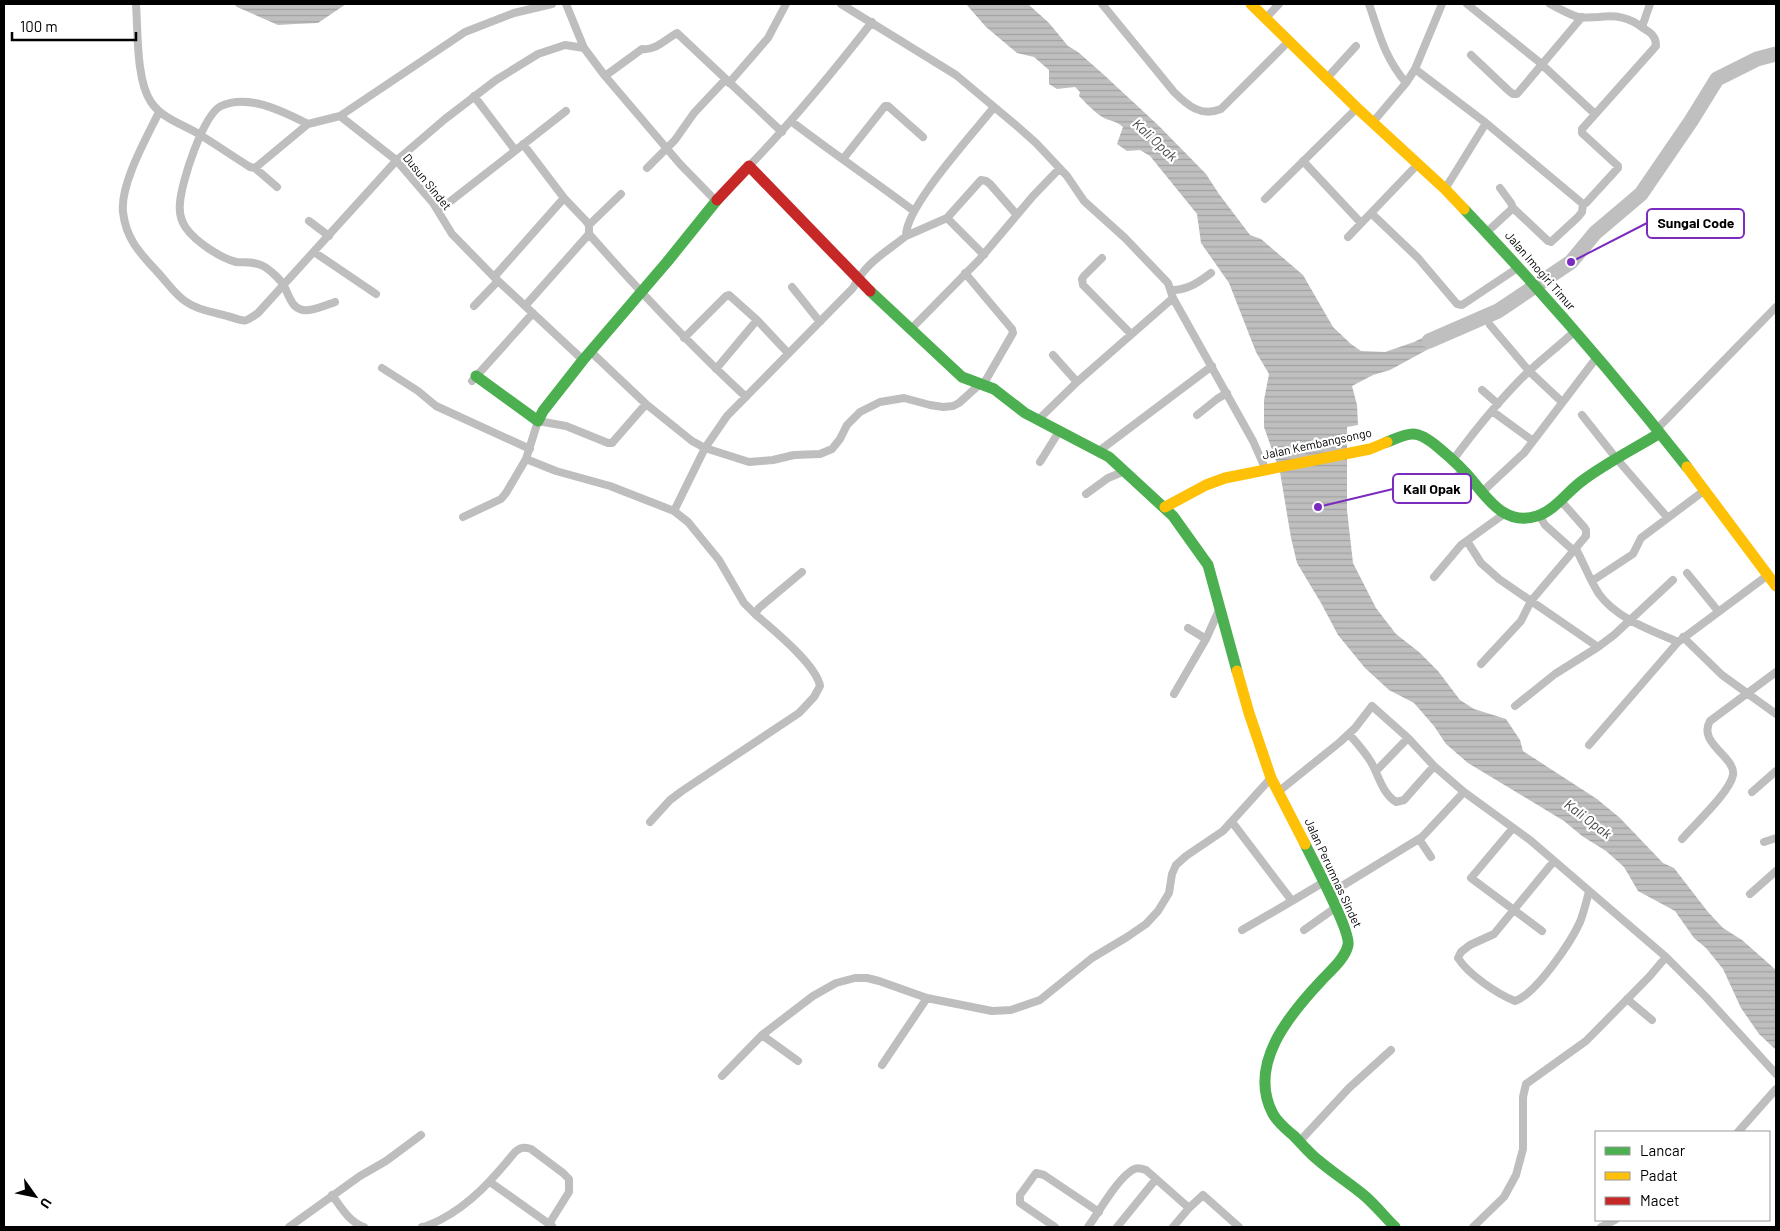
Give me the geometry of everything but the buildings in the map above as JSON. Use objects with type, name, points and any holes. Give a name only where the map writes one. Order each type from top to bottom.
[{"type":"street","points":[[136,4],[143,80],[150,101],[159,112],[200,135],[250,167],[256,168],[277,187]]},
{"type":"street","points":[[256,168],[308,124],[340,116],[465,32],[514,14],[552,4]]},
{"type":"street","points":[[566,4],[584,48],[605,76],[716,201]]},
{"type":"street","points":[[647,168],[682,131],[694,112],[768,38],[786,4]]},
{"type":"street","points":[[841,4],[956,74],[1036,143],[1084,201],[1168,283],[1172,294],[1254,441],[1266,468]]},
{"type":"street","points":[[1102,4],[1174,92],[1184,102],[1199,112],[1213,112],[1221,109],[1289,41]]},
{"type":"street","name":"Jalan Imogiri Timur","points":[[1251,4],[1357,108],[1445,189],[1534,283],[1658,431],[1705,490],[1776,586]]},
{"type":"street","points":[[1266,18],[1279,4]]},
{"type":"street","points":[[1370,4],[1384,51],[1406,83]]},
{"type":"street","points":[[1467,4],[1542,65],[1595,114]]},
{"type":"street","points":[[1550,4],[1575,16],[1624,17],[1634,20],[1653,35],[1656,46],[1582,129],[1582,133],[1618,166],[1586,203],[1583,204]]},
{"type":"street","points":[[1642,26],[1650,4]]},
{"type":"street","points":[[1373,122],[1406,83],[1415,68],[1439,5]]},
{"type":"street","points":[[1471,55],[1513,94],[1517,94],[1582,17]]},
{"type":"street","points":[[463,517],[501,499],[506,493],[526,459],[538,421],[586,355],[667,262],[716,201],[782,132],[838,66],[872,22]]},
{"type":"street","points":[[605,76],[642,49],[648,50],[677,34],[782,132]]},
{"type":"street","points":[[159,112],[141,148],[124,198],[125,223],[134,246],[187,303],[208,312],[226,315],[244,322],[258,313],[396,161],[445,118],[512,69],[538,54],[565,45],[584,48]]},
{"type":"street","points":[[1327,78],[1356,46]]},
{"type":"street","points":[[1415,68],[1486,123],[1583,204]]},
{"type":"street","points":[[474,96],[515,150]]},
{"type":"street","points":[[308,124],[285,112],[264,105],[245,102],[221,106],[214,111],[200,135],[188,168],[180,202],[182,222],[201,244],[227,259],[237,262],[258,263],[265,267],[284,285],[292,303],[305,310],[311,310],[335,302]]},
{"type":"street","points":[[843,159],[885,106],[888,106],[923,137]]},
{"type":"street","points":[[906,236],[906,228],[914,210],[929,188],[994,107]]},
{"type":"street","points":[[1266,199],[1357,108]]},
{"type":"street","points":[[438,211],[566,111]]},
{"type":"street","name":"Dusun Sindet","points":[[340,116],[396,161],[438,211],[452,234],[533,313],[692,440],[704,448],[749,462],[772,460],[794,455],[820,454],[832,449],[840,440],[847,425],[860,412],[880,402],[904,398],[943,407],[953,406],[963,400],[981,384],[1013,333],[966,273]]},
{"type":"street","points":[[791,121],[828,150],[914,210]]},
{"type":"street","points":[[1445,189],[1486,123]]},
{"type":"street","points":[[523,144],[564,198],[589,225],[589,234],[640,292],[684,338],[746,397]]},
{"type":"street","points":[[1303,161],[1361,223]]},
{"type":"street","points":[[1348,237],[1418,164]]},
{"type":"street","name":"Jalan Perumnas Sindet","points":[[749,166],[857,280],[962,377],[994,389],[1025,413],[1099,451],[1125,471],[1165,507],[1208,565],[1249,713],[1271,778],[1324,882],[1348,939],[1346,952],[1339,962],[1304,999],[1278,1035],[1269,1058],[1265,1077],[1266,1095],[1272,1113],[1279,1122],[1318,1160],[1366,1197],[1395,1227]]},
{"type":"street","points":[[910,330],[984,255],[1059,169]]},
{"type":"street","points":[[674,511],[704,448],[727,416],[853,288],[873,260],[906,236],[947,218],[981,180],[986,180],[1017,215]]},
{"type":"street","points":[[1500,188],[1513,208],[1550,243],[1578,217],[1582,212],[1583,204]]},
{"type":"street","points":[[589,225],[621,194]]},
{"type":"street","points":[[474,306],[564,198]]},
{"type":"street","points":[[1487,232],[1513,208]]},
{"type":"street","points":[[1371,213],[1418,258],[1459,306],[1519,267]]},
{"type":"street","points":[[947,218],[984,255]]},
{"type":"street","points":[[309,221],[329,236]]},
{"type":"street","points":[[525,306],[589,234]]},
{"type":"street","points":[[314,252],[376,294]]},
{"type":"street","points":[[1102,258],[1084,276],[1082,279],[1083,285],[1131,334]]},
{"type":"street","points":[[1039,419],[1172,294],[1187,289],[1212,273]]},
{"type":"street","points":[[792,287],[820,322]]},
{"type":"street","points":[[684,338],[727,294],[731,295],[757,320],[788,353]]},
{"type":"street","points":[[1434,577],[1456,550],[1504,514],[1519,518],[1539,515],[1561,501],[1582,481],[1658,431],[1776,307]]},
{"type":"street","points":[[533,313],[474,379],[538,421],[566,426],[608,443],[612,442],[646,404]]},
{"type":"street","points":[[716,368],[757,320]]},
{"type":"street","points":[[1490,325],[1529,371],[1562,402]]},
{"type":"street","points":[[1453,460],[1492,411],[1529,371],[1575,331]]},
{"type":"street","points":[[1053,355],[1077,382]]},
{"type":"street","points":[[1481,493],[1512,466],[1597,357]]},
{"type":"street","points":[[1099,451],[1212,366]]},
{"type":"street","points":[[382,368],[418,391],[436,406],[530,449]]},
{"type":"street","points":[[1482,390],[1498,404]]},
{"type":"street","points":[[1198,415],[1217,399],[1227,394]]},
{"type":"street","points":[[1492,411],[1533,441]]},
{"type":"street","points":[[1582,415],[1667,518]]},
{"type":"street","points":[[1040,462],[1060,430]]},
{"type":"street","name":"Jalan Kembangsongo","points":[[1165,507],[1216,481],[1266,468],[1370,449],[1406,435],[1415,434],[1431,440],[1453,460],[1489,502],[1504,514]]},
{"type":"street","points":[[526,459],[556,471],[610,486],[674,511],[688,522],[719,560],[744,602],[796,652],[819,678],[820,686],[814,697],[799,713],[682,791],[670,800],[650,822]]},
{"type":"street","points":[[1086,494],[1108,478],[1125,471]]},
{"type":"street","points":[[1436,496],[1463,471]]},
{"type":"street","points":[[1592,581],[1633,554],[1641,538],[1705,490]]},
{"type":"street","points":[[1481,664],[1521,621],[1531,602],[1586,536],[1586,530],[1561,501]]},
{"type":"street","points":[[1539,515],[1545,525],[1575,550],[1606,602],[1630,620],[1681,639],[1722,675],[1776,714]]},
{"type":"street","points":[[1467,541],[1474,553],[1499,579],[1598,647]]},
{"type":"street","points":[[755,614],[759,608],[802,572]]},
{"type":"street","points":[[1686,574],[1718,611]]},
{"type":"street","points":[[1589,745],[1681,639],[1768,575]]},
{"type":"street","points":[[1515,706],[1555,674],[1598,647],[1673,580]]},
{"type":"street","points":[[1174,694],[1206,639],[1220,608]]},
{"type":"street","points":[[1188,628],[1206,639]]},
{"type":"street","points":[[1682,839],[1720,797],[1732,778],[1734,771],[1712,742],[1707,731],[1710,721],[1776,672]]},
{"type":"street","points":[[1278,792],[1349,734],[1372,706],[1464,792],[1554,861],[1666,957],[1706,997],[1776,1074]]},
{"type":"street","points":[[1349,734],[1363,750],[1376,771],[1383,788],[1390,798],[1396,802],[1404,800],[1434,766]]},
{"type":"street","points":[[1376,771],[1408,738]]},
{"type":"street","points":[[1752,792],[1776,771]]},
{"type":"street","points":[[722,1076],[762,1035],[812,996],[836,983],[855,978],[879,981],[927,998],[1001,1011],[1011,1010],[1040,1000],[1092,958],[1146,924],[1169,893],[1172,874],[1176,864],[1218,835],[1271,778]]},
{"type":"street","points":[[1329,894],[1419,839],[1431,829],[1464,792]]},
{"type":"street","points":[[1232,822],[1292,901]]},
{"type":"street","points":[[1513,828],[1471,878],[1542,931]]},
{"type":"street","points":[[1764,842],[1776,838]]},
{"type":"street","points":[[1419,839],[1431,857]]},
{"type":"street","points":[[1554,861],[1494,934],[1470,945],[1461,952],[1458,958],[1463,966],[1506,997],[1515,1001],[1522,999],[1564,951],[1581,920],[1589,892]]},
{"type":"street","points":[[1750,894],[1776,871]]},
{"type":"street","points":[[1242,930],[1324,882]]},
{"type":"street","points":[[1304,930],[1336,908]]},
{"type":"street","points":[[1473,1227],[1504,1197],[1516,1175],[1523,1149],[1523,1097],[1526,1084],[1586,1041],[1666,957]]},
{"type":"street","points":[[882,1065],[927,998]]},
{"type":"street","points":[[1627,999],[1652,1020]]},
{"type":"street","points":[[762,1035],[798,1061]]},
{"type":"street","points":[[1299,1142],[1349,1088],[1391,1050]]},
{"type":"street","points":[[1739,1131],[1776,1089]]},
{"type":"street","points":[[289,1227],[332,1195],[386,1161],[421,1135]]},
{"type":"street","points":[[422,1227],[445,1217],[468,1202],[490,1182],[520,1148],[531,1149],[563,1173],[568,1179],[569,1192],[552,1226],[490,1182]]},
{"type":"street","points":[[1088,1227],[1123,1178],[1131,1170],[1137,1168],[1142,1168],[1190,1208]]},
{"type":"street","points":[[1055,1227],[1020,1203],[1020,1195],[1036,1173],[1044,1175],[1099,1212]]},
{"type":"street","points":[[1118,1227],[1156,1179]]},
{"type":"street","points":[[332,1195],[351,1220],[357,1225],[364,1227]]},
{"type":"street","points":[[1178,1226],[1190,1208],[1203,1195],[1239,1227]]},
{"type":"street","points":[[1601,1227],[1613,1221]]},
{"type":"water","points":[[234,4],[346,4],[318,23],[278,25]]},
{"type":"water","points":[[966,4],[1028,4],[1049,23],[1068,46],[1078,52],[1103,74],[1159,126],[1206,174],[1250,235],[1261,239],[1303,275],[1333,327],[1361,351],[1385,352],[1414,342],[1449,325],[1447,339],[1390,370],[1373,375],[1352,386],[1357,405],[1358,425],[1347,427],[1347,510],[1353,563],[1376,608],[1396,634],[1419,652],[1438,671],[1460,700],[1474,709],[1506,719],[1520,740],[1523,751],[1597,799],[1620,818],[1663,863],[1674,868],[1723,928],[1742,940],[1776,970],[1776,1050],[1759,1034],[1741,1008],[1723,969],[1706,948],[1694,938],[1675,911],[1638,891],[1624,867],[1606,851],[1582,836],[1564,821],[1468,763],[1446,744],[1434,726],[1414,703],[1389,690],[1365,668],[1338,635],[1297,563],[1280,472],[1264,427],[1264,400],[1269,374],[1256,352],[1229,283],[1201,243],[1197,214],[1150,156],[1140,150],[1127,151],[1117,144],[1123,127],[1094,111],[1079,96],[1080,92],[1075,87],[1057,89],[1049,84],[1049,70],[1034,57],[1017,53],[986,27]]},
{"type":"waterway","points":[[1429,341],[1498,311],[1571,262],[1595,233],[1641,194],[1717,79],[1757,59],[1776,54]]},
{"type":"traffic: fast","points":[[476,376],[538,421],[543,411],[583,360],[717,200]]},
{"type":"traffic: fast","points":[[1464,209],[1578,335],[1687,467]]},
{"type":"traffic: fast","points":[[870,291],[962,377],[994,389],[1025,413],[1109,457],[1173,516],[1208,565],[1237,671]]},
{"type":"traffic: fast","points":[[1387,442],[1410,434],[1423,437],[1456,463],[1499,510],[1516,518],[1526,518],[1543,514],[1591,474],[1660,433]]},
{"type":"traffic: fast","points":[[1305,844],[1338,911],[1344,926],[1348,945],[1341,960],[1296,1009],[1275,1042],[1268,1059],[1265,1077],[1266,1096],[1273,1114],[1280,1123],[1315,1157],[1366,1197],[1395,1227]]},
{"type":"traffic: slow","points":[[1251,4],[1464,209]]},
{"type":"traffic: slow","points":[[1165,507],[1206,485],[1225,478],[1370,449],[1387,442]]},
{"type":"traffic: slow","points":[[1687,467],[1776,586]]},
{"type":"traffic: slow","points":[[1237,671],[1271,778],[1305,844]]},
{"type":"traffic: jam","points":[[717,200],[749,166],[870,291]]},
{"type":"place","name":"Sungai Code","points":[[1571,262]]},
{"type":"place","name":"Kali Opak","points":[[1318,507]]}]
